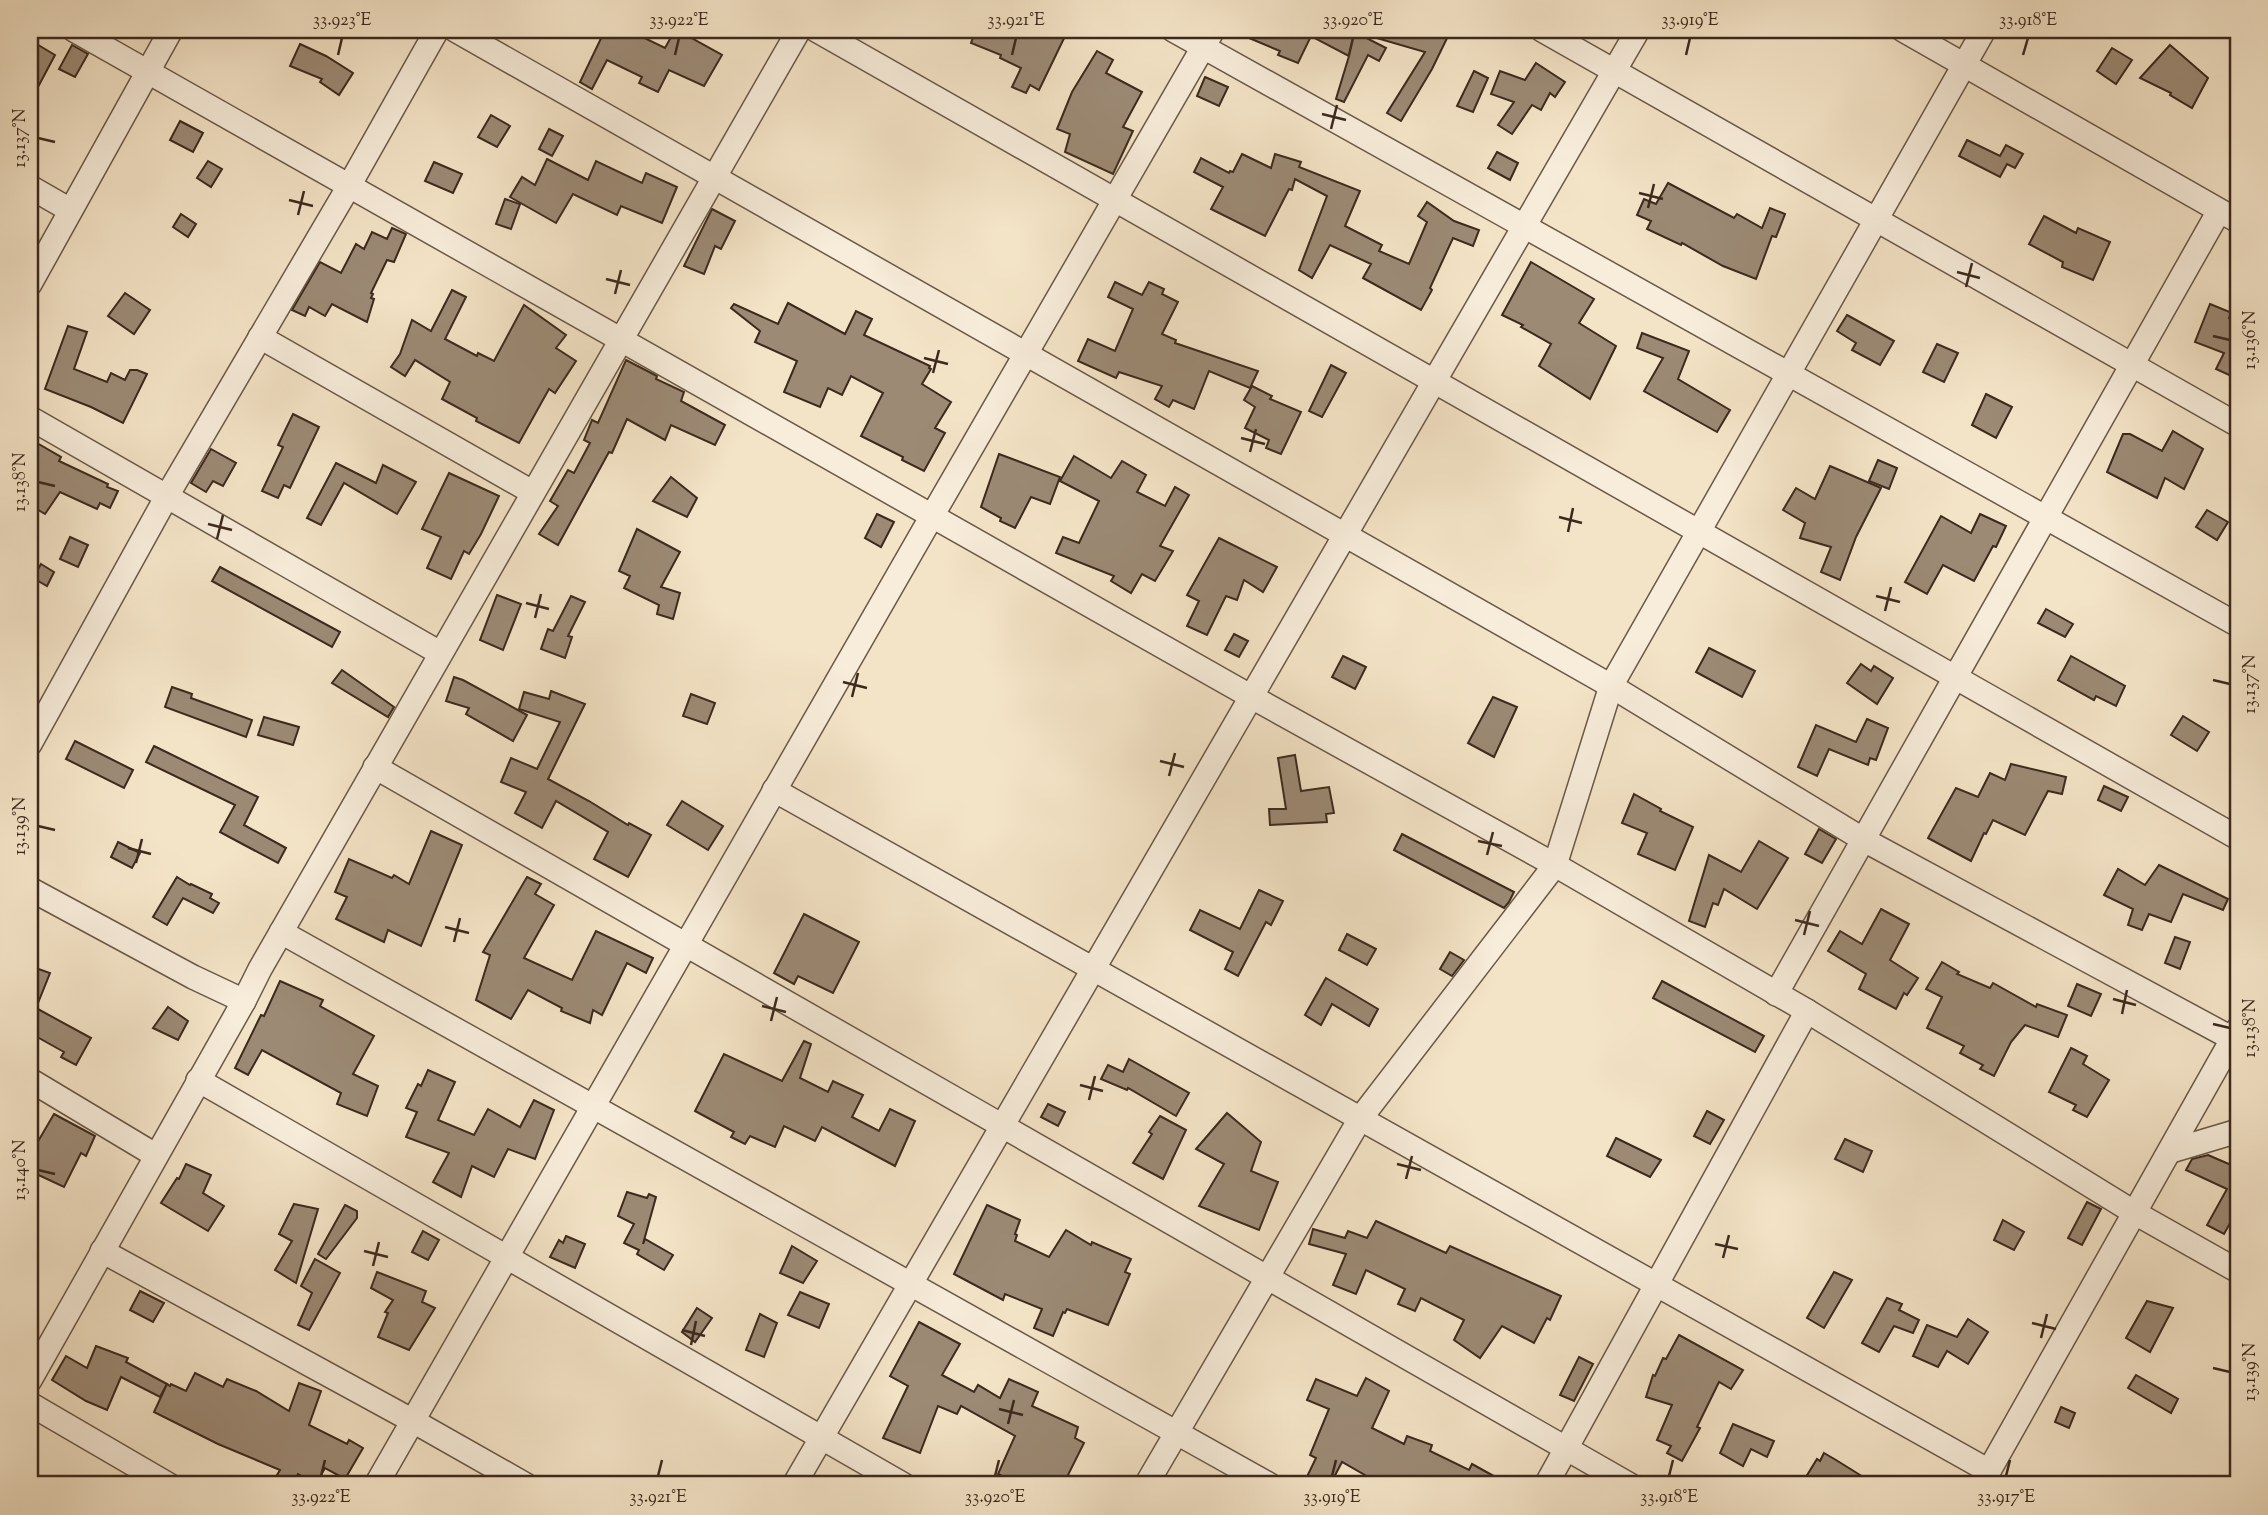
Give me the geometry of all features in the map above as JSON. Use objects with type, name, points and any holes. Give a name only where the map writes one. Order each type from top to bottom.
[{"type":"street","points":[[74,30],[1250,696],[1555,864],[1807,1012],[2135,1213],[2238,1271]]},
{"type":"street","points":[[30,284],[171,30]]},
{"type":"street","points":[[30,744],[167,496],[437,30]]},
{"type":"street","points":[[455,30],[1611,686],[1864,840],[2236,1034],[1985,1478],[1657,1285],[774,790]]},
{"type":"street","points":[[30,1380],[281,932],[799,30]]},
{"type":"street","points":[[816,30],[2238,838]]},
{"type":"street","points":[[1173,30],[1209,38],[1524,226],[2238,625]]},
{"type":"street","points":[[1542,30],[2238,425]]},
{"type":"street","points":[[794,1485],[1638,30]]},
{"type":"street","points":[[1776,994],[2132,365],[2228,216],[1903,30]]},
{"type":"street","points":[[1146,1485],[1360,1119],[1555,864],[1611,686],[1984,30]]},
{"type":"street","points":[[376,1485],[1209,38]]},
{"type":"street","points":[[30,187],[70,210]]},
{"type":"street","points":[[260,337],[532,492]]},
{"type":"street","points":[[30,418],[440,653]]},
{"type":"street","points":[[375,767],[1630,1485]]},
{"type":"street","points":[[30,889],[193,977],[244,1001]]},
{"type":"street","points":[[281,932],[1270,1485]]},
{"type":"street","points":[[1546,1485],[1807,1012]]},
{"type":"street","points":[[30,1080],[155,1155]]},
{"type":"street","points":[[198,1080],[904,1485]]},
{"type":"street","points":[[2171,1151],[2238,1131]]},
{"type":"street","points":[[102,1251],[526,1485]]},
{"type":"street","points":[[30,1404],[169,1485]]},
{"type":"building","points":[[605,30],[628,30],[665,48],[677,30],[722,55],[704,86],[669,70],[658,92],[639,83],[642,77],[607,60],[592,89],[580,82]]},
{"type":"building","points":[[976,30],[1003,30],[1022,37],[1026,30],[1068,30],[1039,90],[1030,85],[1026,93],[1012,87],[1021,68],[1000,58],[1001,55],[971,43]]},
{"type":"building","points":[[1230,30],[1351,30],[1386,48],[1379,61],[1368,55],[1344,102],[1336,99],[1349,56],[1311,36],[1298,63],[1278,55],[1280,51]]},
{"type":"building","points":[[1364,30],[1451,30],[1432,69],[1401,121],[1387,113],[1425,52],[1363,34]]},
{"type":"building","points":[[30,40],[55,55],[30,102]]},
{"type":"building","points":[[300,44],[353,73],[339,95],[320,82],[322,79],[290,66]]},
{"type":"building","points":[[72,45],[88,54],[75,77],[59,69]]},
{"type":"building","points":[[2170,45],[2208,78],[2192,108],[2170,95],[2171,93],[2140,78]]},
{"type":"building","points":[[2112,48],[2132,60],[2116,84],[2097,71]]},
{"type":"building","points":[[1097,51],[1113,60],[1106,73],[1142,92],[1123,127],[1133,131],[1113,174],[1065,152],[1070,134],[1057,129],[1072,92]]},
{"type":"building","points":[[1536,63],[1565,82],[1555,97],[1550,93],[1541,110],[1532,105],[1512,134],[1498,125],[1514,102],[1491,94],[1500,71],[1525,80]]},
{"type":"building","points":[[1474,71],[1488,78],[1473,112],[1457,106]]},
{"type":"building","points":[[1205,77],[1228,87],[1219,106],[1197,96]]},
{"type":"building","points":[[491,115],[510,126],[497,147],[478,137]]},
{"type":"building","points":[[180,121],[203,133],[193,152],[170,140]]},
{"type":"building","points":[[549,129],[563,136],[552,156],[539,149]]},
{"type":"building","points":[[1967,140],[2000,156],[2006,145],[2023,154],[2015,168],[2007,164],[2000,177],[1959,156]]},
{"type":"building","points":[[1497,152],[1518,163],[1510,180],[1488,168]]},
{"type":"building","points":[[1242,154],[1271,168],[1275,154],[1301,162],[1299,167],[1360,191],[1345,226],[1382,245],[1379,251],[1409,264],[1427,222],[1418,216],[1427,202],[1454,221],[1479,230],[1473,246],[1453,238],[1421,310],[1363,278],[1371,264],[1330,245],[1312,278],[1299,270],[1327,196],[1295,179],[1292,190],[1289,189],[1265,236],[1211,209],[1223,187],[1194,172],[1201,158],[1229,173],[1233,172]]},
{"type":"building","points":[[547,159],[588,180],[596,161],[642,183],[646,173],[677,187],[662,223],[621,206],[617,215],[573,194],[556,223],[510,197],[522,177],[535,185]]},
{"type":"building","points":[[208,161],[222,169],[211,187],[197,178]]},
{"type":"building","points":[[434,162],[462,174],[453,193],[425,181]]},
{"type":"building","points":[[1668,183],[1734,218],[1737,214],[1762,228],[1770,208],[1785,214],[1776,237],[1772,236],[1756,279],[1647,229],[1651,221],[1637,215],[1644,199],[1656,204]]},
{"type":"building","points":[[505,199],[520,204],[511,229],[496,224]]},
{"type":"building","points":[[712,209],[735,221],[721,249],[715,246],[704,274],[684,266]]},
{"type":"building","points":[[181,214],[196,224],[188,237],[173,227]]},
{"type":"building","points":[[2044,216],[2076,233],[2078,228],[2110,242],[2093,280],[2062,267],[2063,262],[2029,244]]},
{"type":"building","points":[[392,228],[406,234],[394,262],[387,260],[371,293],[371,298],[374,299],[367,322],[332,304],[325,316],[309,307],[305,316],[292,310],[320,262],[341,273],[356,244],[364,249],[372,232],[387,239]]},
{"type":"building","points":[[1531,262],[1594,299],[1579,323],[1616,346],[1590,399],[1539,366],[1551,344],[1502,315]]},
{"type":"building","points":[[1115,282],[1142,295],[1149,282],[1164,289],[1162,294],[1178,302],[1162,334],[1176,340],[1175,343],[1258,371],[1250,388],[1209,371],[1194,409],[1173,400],[1169,407],[1155,399],[1162,386],[1119,372],[1116,378],[1078,361],[1088,339],[1115,351],[1133,309],[1108,297]]},
{"type":"building","points":[[452,290],[466,297],[445,339],[477,356],[478,353],[494,361],[524,305],[566,335],[556,348],[576,361],[555,393],[549,389],[519,443],[476,421],[477,418],[442,399],[450,382],[415,360],[405,376],[391,367],[400,354],[412,320],[431,331]]},
{"type":"building","points":[[125,293],[150,310],[134,334],[108,316]]},
{"type":"building","points":[[788,303],[845,334],[856,311],[872,319],[864,335],[930,366],[931,369],[922,384],[951,402],[935,428],[945,433],[924,471],[861,436],[883,393],[851,376],[842,395],[828,388],[820,407],[784,392],[797,361],[755,342],[760,331],[731,308],[734,304],[778,324]]},
{"type":"building","points":[[2210,304],[2232,313],[2229,318],[2238,323],[2238,379],[2216,369],[2224,353],[2195,342]]},
{"type":"building","points":[[1847,315],[1894,341],[1880,365],[1852,350],[1856,343],[1837,331]]},
{"type":"building","points":[[68,326],[87,332],[74,369],[107,382],[111,373],[125,380],[130,370],[147,374],[123,423],[45,389]]},
{"type":"building","points":[[1642,333],[1689,351],[1678,379],[1730,410],[1717,432],[1644,391],[1663,358],[1637,348]]},
{"type":"building","points":[[1937,344],[1958,353],[1944,382],[1923,372]]},
{"type":"building","points":[[626,360],[657,376],[656,379],[684,392],[681,401],[725,425],[715,445],[671,425],[665,440],[627,419],[612,453],[609,452],[558,545],[539,534],[558,506],[550,501],[568,470],[574,473],[590,443],[584,440],[592,420],[598,423]]},
{"type":"building","points":[[1331,365],[1346,373],[1322,417],[1309,411]]},
{"type":"building","points":[[1252,386],[1272,396],[1270,399],[1301,412],[1281,454],[1266,448],[1269,440],[1245,428],[1255,407],[1244,400]]},
{"type":"building","points":[[1986,394],[2012,407],[1996,438],[1972,425]]},
{"type":"building","points":[[293,414],[319,427],[290,488],[284,485],[278,498],[262,491],[283,447],[278,445]]},
{"type":"building","points":[[2173,431],[2203,449],[2184,489],[2165,478],[2157,498],[2107,472],[2123,434],[2130,434],[2162,451]]},
{"type":"building","points":[[30,439],[61,457],[59,461],[118,491],[110,508],[100,503],[97,509],[60,492],[45,514],[30,505]]},
{"type":"building","points":[[211,449],[236,463],[223,486],[213,481],[206,492],[191,483]]},
{"type":"building","points":[[999,454],[1060,477],[1050,504],[1031,497],[1015,528],[981,507]]},
{"type":"building","points":[[1074,456],[1111,478],[1122,461],[1146,475],[1137,492],[1165,506],[1175,487],[1189,495],[1160,546],[1173,551],[1155,581],[1142,574],[1131,593],[1111,581],[1114,576],[1056,553],[1063,537],[1079,543],[1099,501],[1060,481]]},
{"type":"building","points":[[1878,460],[1897,468],[1889,489],[1869,481]]},
{"type":"building","points":[[336,463],[376,483],[383,465],[416,482],[397,514],[344,483],[321,525],[307,518]]},
{"type":"building","points":[[1830,466],[1881,488],[1856,537],[1840,580],[1821,572],[1831,547],[1800,538],[1805,523],[1783,510],[1796,488],[1815,499]]},
{"type":"building","points":[[449,473],[499,496],[481,534],[469,554],[464,551],[451,579],[427,568],[441,537],[422,529]]},
{"type":"building","points":[[671,477],[697,498],[687,517],[653,501]]},
{"type":"building","points":[[2207,510],[2228,522],[2217,540],[2196,527]]},
{"type":"building","points":[[877,514],[894,522],[881,547],[865,538]]},
{"type":"building","points":[[1980,514],[2006,526],[1974,581],[1943,565],[1927,594],[1905,582],[1941,516],[1971,533]]},
{"type":"building","points":[[637,529],[680,552],[661,587],[680,593],[673,619],[657,614],[659,605],[624,588],[630,576],[619,571]]},
{"type":"building","points":[[70,537],[88,545],[78,567],[60,559]]},
{"type":"building","points":[[1219,538],[1277,567],[1263,592],[1244,580],[1237,600],[1226,596],[1207,635],[1187,626],[1199,601],[1187,595]]},
{"type":"building","points":[[41,564],[54,572],[47,586],[33,578]]},
{"type":"building","points":[[220,567],[340,632],[332,647],[212,581]]},
{"type":"building","points":[[497,595],[521,604],[503,650],[480,640]]},
{"type":"building","points":[[571,596],[585,602],[568,636],[572,637],[565,658],[541,649],[548,629],[553,631]]},
{"type":"building","points":[[2046,609],[2073,624],[2065,637],[2038,623]]},
{"type":"building","points":[[1234,634],[1248,641],[1239,657],[1225,650]]},
{"type":"building","points":[[1709,648],[1755,671],[1742,697],[1696,672]]},
{"type":"building","points":[[1343,656],[1366,667],[1355,689],[1332,677]]},
{"type":"building","points":[[2071,656],[2125,686],[2116,706],[2096,696],[2094,700],[2058,680]]},
{"type":"building","points":[[1861,664],[1871,671],[1874,666],[1893,678],[1877,704],[1847,683]]},
{"type":"building","points":[[342,670],[394,707],[388,717],[332,683]]},
{"type":"building","points":[[454,677],[527,715],[513,741],[466,714],[469,708],[446,701]]},
{"type":"building","points":[[172,687],[192,694],[191,698],[252,720],[246,737],[165,707]]},
{"type":"building","points":[[551,691],[585,704],[548,779],[628,825],[629,823],[651,835],[628,877],[594,859],[608,832],[556,801],[542,828],[515,813],[526,792],[501,782],[511,758],[537,769],[560,722],[519,709],[524,692],[549,699]]},
{"type":"building","points":[[691,694],[715,703],[707,724],[683,716]]},
{"type":"building","points":[[1493,697],[1517,707],[1494,757],[1468,743]]},
{"type":"building","points":[[2183,716],[2209,732],[2197,751],[2171,735]]},
{"type":"building","points":[[264,717],[299,727],[293,745],[258,735]]},
{"type":"building","points":[[1867,719],[1888,728],[1876,760],[1870,758],[1868,765],[1829,749],[1817,776],[1798,767],[1816,725],[1856,742]]},
{"type":"building","points":[[75,741],[133,770],[124,788],[66,759]]},
{"type":"building","points":[[154,746],[258,797],[244,825],[286,848],[278,863],[220,832],[235,805],[146,762]]},
{"type":"building","points":[[1295,755],[1301,791],[1329,787],[1334,813],[1326,814],[1327,822],[1270,825],[1269,809],[1286,809],[1278,758]]},
{"type":"building","points":[[2011,764],[2066,777],[2062,794],[2048,791],[2025,835],[1993,820],[1971,861],[1928,838],[1956,788],[1978,797],[1990,773],[2005,780]]},
{"type":"building","points":[[2104,786],[2128,797],[2121,811],[2098,800]]},
{"type":"building","points":[[1634,794],[1661,809],[1660,811],[1693,827],[1675,870],[1638,854],[1647,833],[1622,823]]},
{"type":"building","points":[[682,801],[723,826],[708,850],[667,825]]},
{"type":"building","points":[[1819,829],[1836,839],[1822,863],[1805,854]]},
{"type":"building","points":[[431,831],[462,845],[421,946],[388,930],[384,942],[336,919],[347,897],[335,892],[349,859],[392,878],[394,875],[409,884]]},
{"type":"building","points":[[1402,834],[1514,892],[1509,902],[1504,908],[1394,850]]},
{"type":"building","points":[[1759,841],[1788,858],[1757,909],[1724,889],[1718,905],[1713,903],[1705,927],[1689,921],[1709,855],[1741,872]]},
{"type":"building","points":[[118,842],[140,853],[132,868],[111,857]]},
{"type":"building","points":[[2159,865],[2228,899],[2223,910],[2183,894],[2171,922],[2149,914],[2142,930],[2128,925],[2133,909],[2104,895],[2118,869],[2145,885]]},
{"type":"building","points":[[177,877],[212,894],[210,898],[219,903],[213,913],[183,898],[167,925],[153,917]]},
{"type":"building","points":[[527,877],[541,884],[535,894],[554,905],[524,958],[572,980],[596,931],[653,958],[646,973],[627,963],[602,1015],[593,1010],[590,1023],[561,1011],[562,1008],[528,990],[511,1019],[476,1000],[490,955],[483,952]]},
{"type":"building","points":[[1259,890],[1283,901],[1271,925],[1266,922],[1238,976],[1225,969],[1233,952],[1190,930],[1200,910],[1240,929]]},
{"type":"building","points":[[1881,909],[1909,924],[1890,960],[1918,978],[1907,995],[1904,993],[1896,1009],[1859,989],[1866,974],[1828,951],[1840,931],[1862,944]]},
{"type":"building","points":[[804,914],[859,942],[833,993],[798,976],[794,984],[774,973]]},
{"type":"building","points":[[1347,934],[1376,949],[1367,965],[1339,950]]},
{"type":"building","points":[[2175,937],[2190,942],[2180,969],[2165,963]]},
{"type":"building","points":[[1450,952],[1464,960],[1452,976],[1440,969]]},
{"type":"building","points":[[1942,962],[1959,972],[1957,974],[1990,988],[1993,983],[2036,1007],[2037,1004],[2067,1015],[2058,1037],[2025,1025],[2011,1042],[1994,1076],[1980,1069],[1983,1065],[1960,1053],[1964,1046],[1927,1028],[1942,997],[1926,989]]},
{"type":"building","points":[[30,966],[50,973],[36,1008],[91,1038],[76,1065],[61,1057],[64,1052],[30,1033]]},
{"type":"building","points":[[1326,978],[1378,1009],[1369,1026],[1332,1004],[1321,1025],[1305,1015]]},
{"type":"building","points":[[280,981],[323,1000],[320,1006],[374,1036],[353,1074],[378,1086],[367,1116],[337,1104],[341,1093],[262,1050],[248,1075],[235,1068]]},
{"type":"building","points":[[1662,981],[1764,1036],[1755,1052],[1653,998]]},
{"type":"building","points":[[2077,984],[2101,994],[2091,1016],[2068,1006]]},
{"type":"building","points":[[168,1007],[188,1021],[178,1040],[153,1028]]},
{"type":"building","points":[[804,1041],[811,1044],[800,1078],[828,1092],[833,1081],[863,1095],[852,1117],[879,1131],[890,1109],[915,1121],[895,1166],[822,1127],[815,1141],[784,1126],[775,1147],[750,1136],[745,1144],[731,1137],[734,1132],[695,1111],[724,1054],[782,1081]]},
{"type":"building","points":[[2071,1048],[2087,1056],[2083,1064],[2109,1080],[2087,1117],[2073,1110],[2076,1105],[2049,1092]]},
{"type":"building","points":[[1129,1059],[1189,1093],[1176,1116],[1128,1088],[1127,1090],[1101,1079],[1108,1065],[1123,1072]]},
{"type":"building","points":[[428,1070],[455,1082],[438,1120],[474,1135],[488,1109],[520,1127],[534,1100],[554,1110],[535,1159],[508,1149],[494,1177],[472,1166],[461,1197],[433,1182],[449,1153],[406,1137],[417,1112],[406,1108]]},
{"type":"building","points":[[1048,1104],[1065,1112],[1058,1126],[1041,1117]]},
{"type":"building","points":[[1707,1111],[1724,1120],[1710,1144],[1694,1136]]},
{"type":"building","points":[[1227,1113],[1261,1142],[1251,1171],[1278,1182],[1259,1230],[1199,1206],[1224,1164],[1196,1149]]},
{"type":"building","points":[[54,1114],[95,1136],[86,1156],[81,1153],[64,1187],[30,1171],[30,1155]]},
{"type":"building","points":[[1160,1116],[1186,1130],[1163,1179],[1133,1163]]},
{"type":"building","points":[[1616,1138],[1661,1160],[1650,1177],[1607,1156]]},
{"type":"building","points":[[1845,1139],[1872,1151],[1863,1172],[1835,1159]]},
{"type":"building","points":[[2208,1155],[2238,1168],[2238,1209],[2224,1234],[2207,1225],[2227,1189],[2186,1170],[2192,1159]]},
{"type":"building","points":[[186,1164],[211,1175],[203,1193],[224,1206],[208,1231],[161,1203],[177,1178],[179,1179]]},
{"type":"building","points":[[627,1192],[647,1198],[649,1194],[656,1197],[643,1244],[645,1239],[673,1255],[664,1270],[637,1254],[639,1250],[624,1243],[634,1224],[618,1216]]},
{"type":"building","points":[[2087,1202],[2101,1209],[2082,1245],[2068,1238]]},
{"type":"building","points":[[294,1204],[318,1209],[296,1283],[275,1270],[292,1241],[279,1234]]},
{"type":"building","points":[[345,1205],[357,1211],[357,1218],[326,1259],[318,1254]]},
{"type":"building","points":[[987,1205],[1020,1220],[1015,1241],[1049,1257],[1066,1230],[1091,1245],[1092,1242],[1131,1259],[1125,1272],[1130,1274],[1108,1325],[1067,1309],[1063,1312],[1053,1336],[1034,1328],[1042,1309],[1005,1294],[1003,1300],[954,1274]]},
{"type":"building","points":[[2003,1220],[2024,1232],[2014,1250],[1994,1240]]},
{"type":"building","points":[[1376,1221],[1446,1253],[1450,1246],[1561,1296],[1550,1320],[1547,1318],[1534,1343],[1502,1326],[1480,1358],[1454,1340],[1464,1320],[1421,1298],[1415,1311],[1398,1304],[1405,1289],[1366,1270],[1356,1294],[1333,1285],[1346,1254],[1309,1244],[1313,1229],[1345,1238],[1348,1231],[1367,1238]]},
{"type":"building","points":[[423,1231],[439,1240],[428,1260],[412,1252]]},
{"type":"building","points":[[566,1236],[585,1244],[575,1268],[550,1257],[559,1240],[563,1243]]},
{"type":"building","points":[[792,1246],[817,1261],[803,1283],[780,1273]]},
{"type":"building","points":[[315,1259],[340,1273],[309,1330],[298,1325],[312,1293],[301,1286]]},
{"type":"building","points":[[377,1272],[426,1291],[422,1302],[435,1308],[409,1350],[378,1337],[388,1313],[385,1312],[393,1300],[371,1288]]},
{"type":"building","points":[[1834,1272],[1852,1280],[1824,1328],[1807,1318]]},
{"type":"building","points":[[140,1291],[164,1303],[153,1322],[130,1310]]},
{"type":"building","points":[[800,1292],[829,1304],[819,1328],[788,1315]]},
{"type":"building","points":[[1887,1298],[1902,1304],[1899,1310],[1919,1320],[1913,1333],[1894,1326],[1879,1352],[1862,1343]]},
{"type":"building","points":[[2147,1301],[2173,1308],[2150,1352],[2126,1338]]},
{"type":"building","points":[[697,1308],[712,1318],[695,1342],[682,1332]]},
{"type":"building","points":[[760,1314],[777,1323],[764,1357],[746,1350]]},
{"type":"building","points":[[1968,1319],[1988,1332],[1968,1364],[1947,1351],[1938,1367],[1913,1356],[1927,1325],[1957,1337]]},
{"type":"building","points":[[919,1322],[960,1344],[942,1375],[974,1392],[978,1385],[1000,1398],[1009,1379],[1038,1392],[1032,1406],[1078,1427],[1075,1438],[1084,1443],[1063,1485],[1021,1485],[998,1474],[1015,1436],[961,1406],[957,1414],[938,1406],[920,1453],[883,1438],[908,1386],[890,1376]]},
{"type":"building","points":[[1679,1335],[1743,1370],[1731,1389],[1719,1382],[1697,1427],[1700,1428],[1682,1461],[1667,1453],[1671,1446],[1657,1440],[1672,1405],[1646,1397],[1653,1375],[1655,1376],[1663,1358],[1666,1359]]},
{"type":"building","points":[[96,1346],[128,1358],[126,1362],[167,1384],[160,1397],[121,1377],[107,1410],[86,1401],[52,1380],[66,1356],[87,1368]]},
{"type":"building","points":[[1579,1357],[1593,1364],[1574,1401],[1560,1395]]},
{"type":"building","points":[[195,1373],[223,1387],[227,1379],[256,1391],[289,1411],[299,1383],[321,1391],[309,1425],[347,1444],[349,1440],[363,1448],[345,1479],[325,1468],[316,1484],[298,1474],[292,1485],[271,1485],[280,1470],[218,1444],[154,1412],[167,1384],[186,1391]]},
{"type":"building","points":[[2136,1375],[2178,1399],[2171,1413],[2128,1388]]},
{"type":"building","points":[[1366,1378],[1389,1391],[1372,1428],[1404,1444],[1407,1436],[1432,1445],[1430,1451],[1469,1470],[1472,1464],[1510,1485],[1365,1485],[1370,1478],[1342,1462],[1330,1485],[1303,1485],[1316,1458],[1310,1455],[1329,1409],[1307,1400],[1316,1379],[1357,1396]]},
{"type":"building","points":[[2061,1407],[2075,1413],[2069,1428],[2055,1422]]},
{"type":"building","points":[[1733,1424],[1774,1441],[1767,1457],[1751,1449],[1743,1466],[1720,1453]]},
{"type":"building","points":[[1824,1453],[1876,1485],[1801,1485],[1817,1459],[1820,1461]]}]
